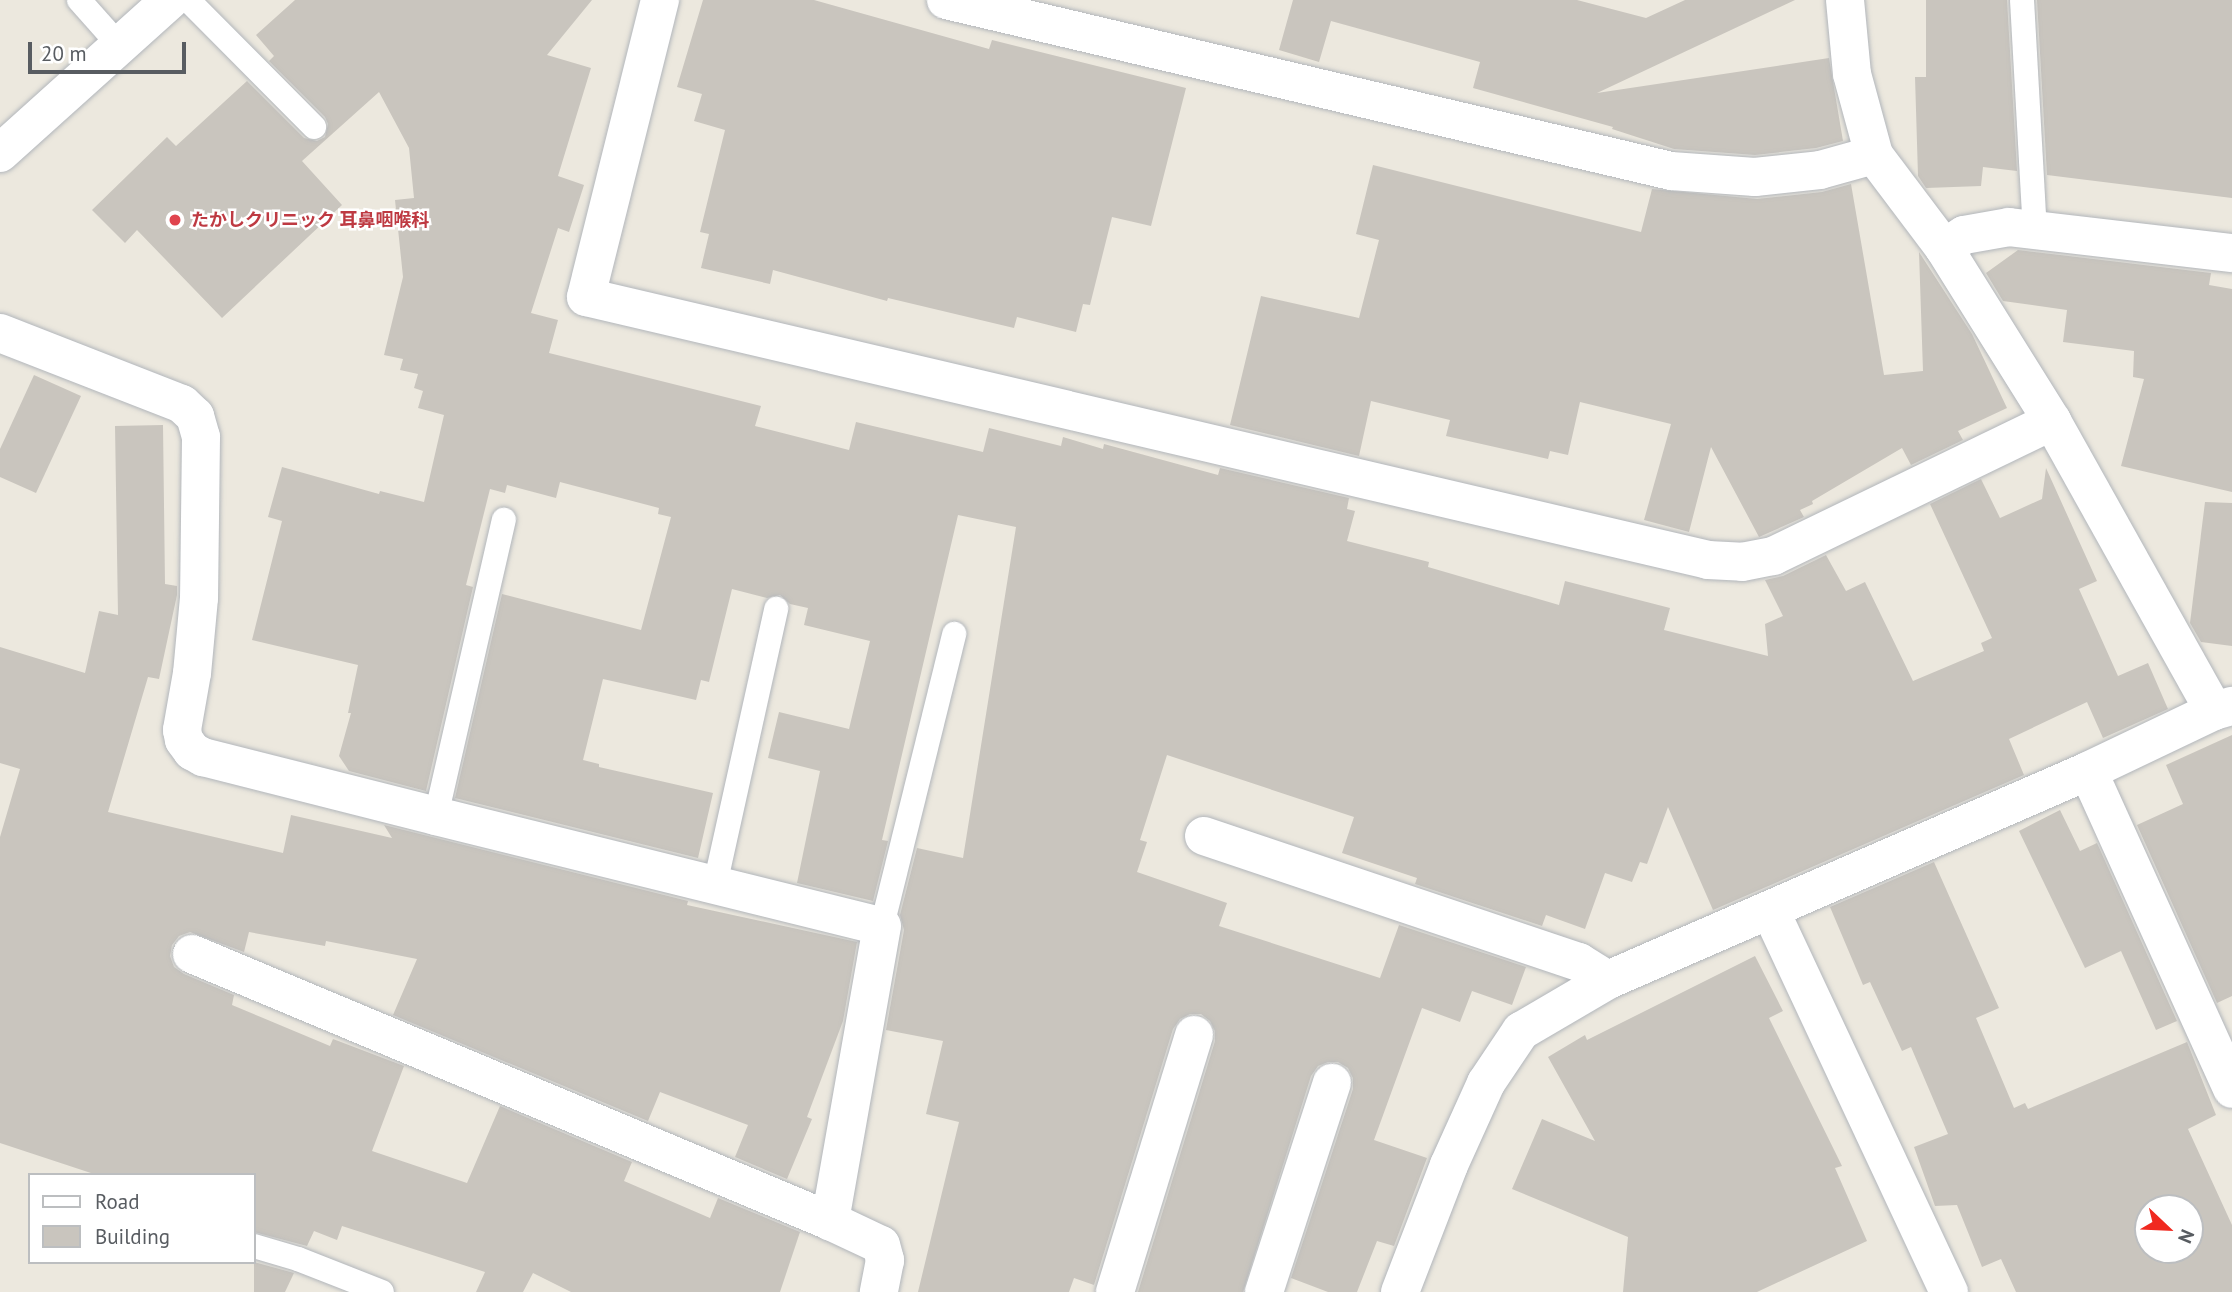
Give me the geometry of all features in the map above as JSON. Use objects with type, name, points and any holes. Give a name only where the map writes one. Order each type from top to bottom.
[{"type":"street","points":[[0,153],[170,0]]},
{"type":"street","points":[[660,0],[586,297],[1708,560],[1742,562],[1773,556],[2052,421]]},
{"type":"street","points":[[946,0],[1671,171],[1755,177],[1820,170],[1874,155]]},
{"type":"street","points":[[1400,1292],[1449,1165],[1486,1083],[1521,1031],[1556,1008],[1608,980],[2088,771],[2223,708],[2052,421],[1944,248],[1874,155],[1852,74],[1844,0]]},
{"type":"street","points":[[1944,248],[1965,235],[1986,229],[2035,229],[2232,253]]},
{"type":"street","points":[[0,333],[182,404],[195,416],[201,437],[199,597],[192,673],[181,730],[192,751],[203,757],[882,926],[830,1221]]},
{"type":"street","points":[[2088,771],[2232,1089]]},
{"type":"street","points":[[1204,836],[1579,962],[1608,980]]},
{"type":"street","points":[[1770,910],[1949,1292]]},
{"type":"street","points":[[192,954],[830,1221],[881,1245],[885,1260],[879,1292]]},
{"type":"street","points":[[1115,1292],[1194,1035]]},
{"type":"street","points":[[1264,1292],[1332,1083]]},
{"type":"lane","points":[[79,0],[119,45]]},
{"type":"lane","points":[[188,0],[314,127]]},
{"type":"lane","points":[[2022,0],[2035,229]]},
{"type":"lane","points":[[436,816],[504,520]]},
{"type":"lane","points":[[715,885],[776,609]]},
{"type":"lane","points":[[882,926],[954,634]]},
{"type":"lane","points":[[256,1247],[298,1259],[382,1292]]},
{"type":"building","points":[[295,0],[592,0],[547,55],[591,68],[558,176],[584,185],[569,232],[558,228],[531,313],[558,320],[549,353],[761,406],[755,426],[849,450],[856,422],[983,452],[989,428],[1061,446],[1063,437],[1103,449],[1104,444],[1218,475],[1220,468],[1349,498],[1347,509],[1355,511],[1347,541],[1429,562],[1428,567],[1559,605],[1565,581],[1670,608],[1664,630],[1768,656],[1765,624],[1783,616],[1765,580],[1783,576],[1826,555],[1846,591],[1865,582],[1913,681],[1984,651],[1981,643],[1992,638],[1930,504],[1981,479],[2000,518],[2042,499],[2046,468],[2097,581],[2079,589],[2118,676],[2148,663],[2168,709],[2103,738],[2087,702],[2009,739],[2024,775],[1713,910],[1668,807],[1647,864],[1640,862],[1632,882],[1605,873],[1585,929],[1546,915],[1542,926],[1415,884],[1417,878],[1342,853],[1354,817],[1167,755],[1140,840],[1147,842],[1137,872],[1227,903],[1219,926],[1380,978],[1399,925],[1526,967],[1512,1005],[1472,991],[1460,1022],[1422,1008],[1374,1140],[1427,1158],[1394,1246],[1377,1241],[1357,1292],[1328,1292],[1291,1278],[1353,1089],[1353,1078],[1348,1068],[1338,1062],[1328,1062],[1318,1066],[1311,1076],[1243,1292],[1138,1292],[1215,1041],[1215,1031],[1210,1021],[1201,1014],[1190,1014],[1180,1019],[1173,1029],[1094,1285],[1074,1278],[1069,1292],[918,1292],[959,1122],[926,1114],[943,1041],[886,1030],[904,930],[900,915],[917,848],[963,858],[1016,527],[958,515],[882,840],[888,841],[873,901],[797,883],[820,771],[768,758],[779,712],[849,729],[870,641],[804,625],[808,608],[790,604],[780,595],[767,598],[732,589],[709,682],[701,680],[696,700],[603,679],[583,760],[599,764],[599,767],[713,793],[698,858],[455,798],[502,594],[641,630],[671,517],[658,514],[659,508],[560,482],[556,498],[507,485],[505,493],[490,489],[466,585],[473,587],[426,791],[349,771],[339,756],[351,713],[348,713],[358,665],[252,640],[282,521],[268,517],[282,467],[379,494],[380,491],[424,502],[444,415],[418,408],[423,391],[414,388],[418,374],[400,370],[403,359],[384,355],[403,277],[395,200],[414,198],[409,148],[379,92],[302,161],[342,205],[222,318],[137,230],[125,243],[92,210],[167,137],[176,146],[247,81],[304,138],[317,141],[325,137],[328,124],[325,117],[269,61],[274,56],[256,35]]},
{"type":"building","points":[[703,0],[814,0],[989,49],[992,40],[1186,88],[1151,226],[1112,217],[1090,305],[1083,304],[1076,332],[1017,317],[1014,328],[888,298],[887,301],[773,270],[770,284],[701,268],[709,234],[700,232],[725,130],[694,121],[702,94],[677,87]]},
{"type":"building","points":[[1293,0],[1577,0],[1646,18],[1685,0],[1795,0],[1597,93],[1829,58],[1843,141],[1816,148],[1755,155],[1674,149],[1612,129],[1613,127],[1473,88],[1480,62],[1331,21],[1319,62],[1279,50]]},
{"type":"building","points":[[1926,0],[2007,0],[2017,171],[1983,167],[1981,186],[1926,188],[1918,176],[1915,77],[1926,77]]},
{"type":"building","points":[[2037,0],[2232,0],[2232,198],[2047,175]]},
{"type":"building","points":[[1373,165],[1641,232],[1652,189],[1757,199],[1822,192],[1851,184],[1884,375],[1923,371],[1919,252],[1972,334],[2007,408],[1958,431],[1963,440],[1911,465],[1902,448],[1812,501],[1813,504],[1800,510],[1804,517],[1759,537],[1711,447],[1689,532],[1644,520],[1671,424],[1580,402],[1568,455],[1550,451],[1548,459],[1446,436],[1450,420],[1371,401],[1359,456],[1230,425],[1261,296],[1359,318],[1379,240],[1356,234]]},
{"type":"building","points":[[2018,250],[2211,273],[2209,285],[2232,289],[2232,492],[2121,466],[2144,379],[2133,377],[2134,351],[2063,342],[2067,310],[2003,301],[1986,273]]},
{"type":"building","points":[[34,375],[81,396],[36,493],[0,477],[0,449]]},
{"type":"building","points":[[163,425],[165,584],[177,586],[177,595],[159,679],[148,677],[108,812],[283,853],[291,815],[392,838],[384,825],[688,901],[687,905],[857,942],[843,1021],[807,1117],[812,1119],[787,1179],[735,1157],[748,1125],[660,1092],[648,1121],[393,1015],[417,959],[326,941],[325,946],[249,932],[244,952],[190,932],[179,936],[172,945],[170,956],[174,967],[184,974],[234,995],[232,1005],[330,1046],[333,1039],[404,1066],[372,1151],[467,1183],[500,1106],[632,1162],[624,1181],[710,1218],[718,1198],[800,1232],[780,1292],[571,1292],[533,1273],[523,1292],[476,1292],[485,1272],[342,1226],[337,1240],[314,1231],[307,1246],[256,1233],[256,1173],[91,1173],[0,1143],[0,837],[20,769],[0,763],[0,647],[85,673],[99,611],[118,615],[115,426]]},
{"type":"building","points":[[2205,502],[2232,503],[2232,646],[2201,642],[2190,623]]},
{"type":"building","points":[[2232,735],[2232,996],[2217,1003],[2137,825],[2183,804],[2166,765]]},
{"type":"building","points":[[2060,810],[2080,851],[2097,843],[2177,1021],[2156,1030],[2121,951],[2085,968],[2019,831]]},
{"type":"building","points":[[1934,862],[1999,1008],[1976,1018],[2014,1108],[2025,1103],[2028,1109],[2187,1042],[2216,1115],[2188,1129],[2232,1225],[2232,1292],[2016,1292],[2001,1259],[1982,1267],[1957,1205],[1935,1206],[1914,1147],[1948,1134],[1911,1047],[1902,1051],[1870,982],[1863,985],[1830,907]]},
{"type":"building","points":[[1755,956],[1783,1011],[1769,1018],[1842,1166],[1835,1168],[1867,1241],[1757,1292],[1623,1292],[1628,1237],[1512,1189],[1542,1119],[1595,1141],[1548,1057],[1585,1035],[1587,1040]]},
{"type":"building","points":[[256,1263],[294,1273],[285,1292],[254,1292]]},
{"type":"place","name":"たかしクリニック 耳鼻咽喉科","points":[[175,220]]}]
